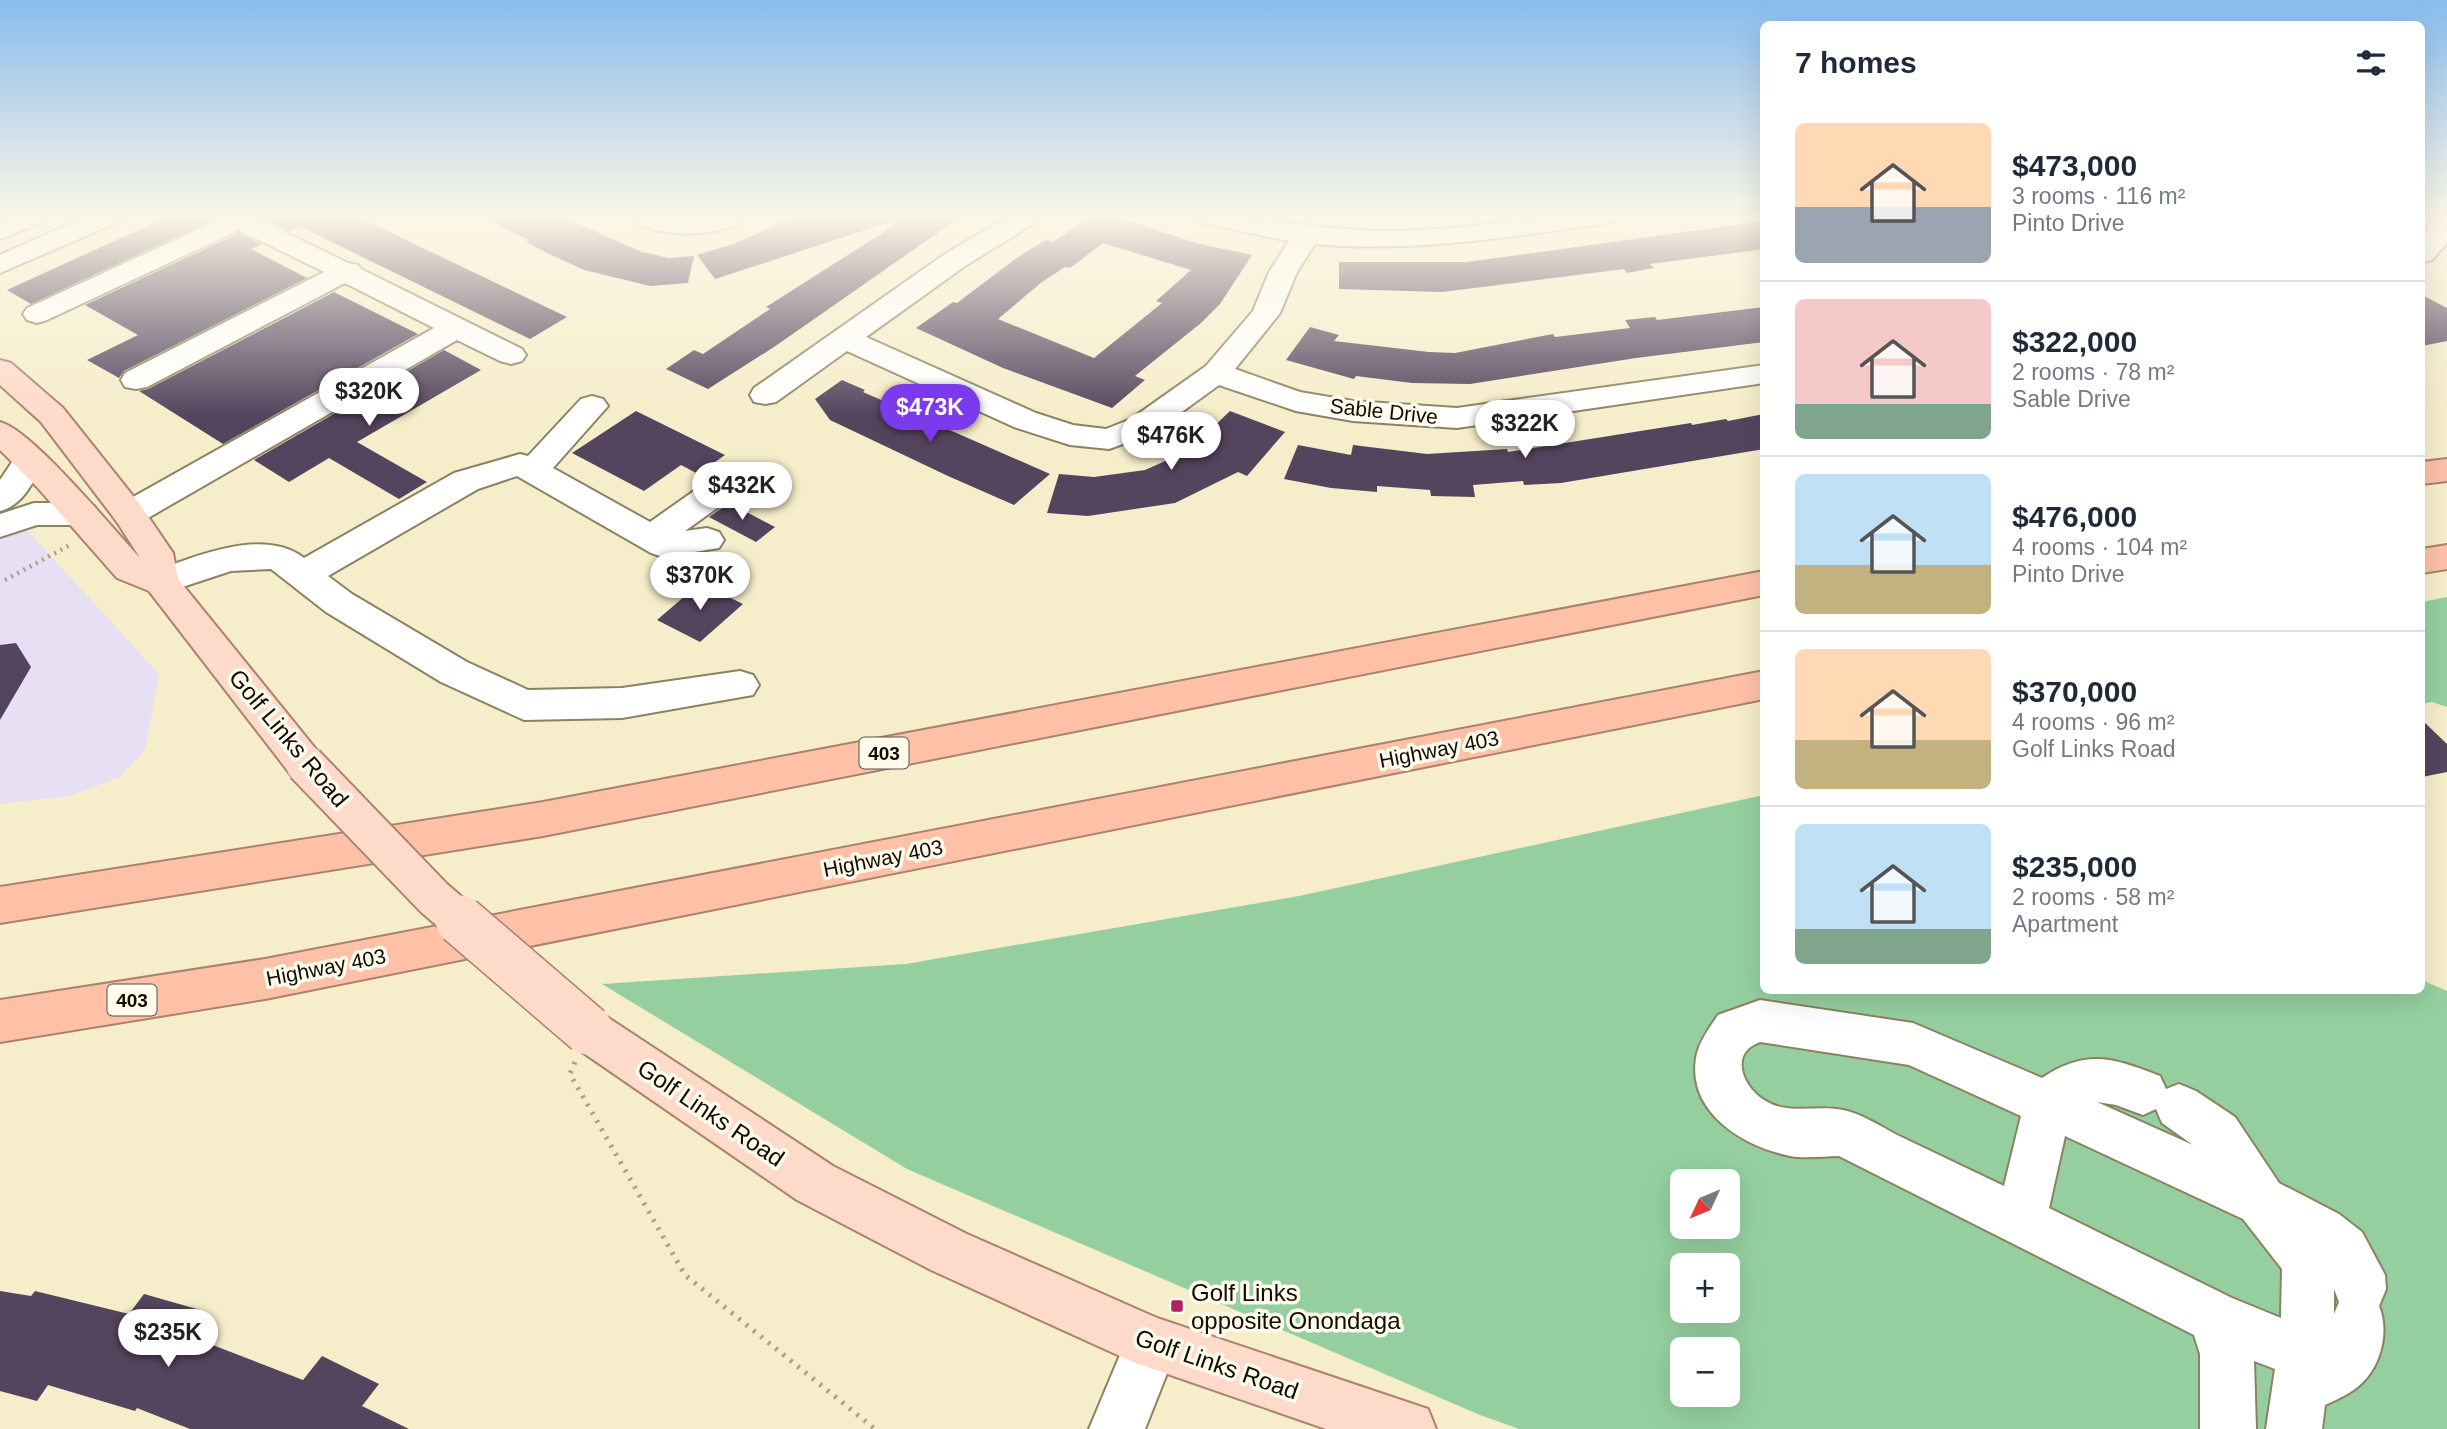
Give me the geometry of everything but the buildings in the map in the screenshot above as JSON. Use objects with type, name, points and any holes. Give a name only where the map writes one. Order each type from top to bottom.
[{"type":"highway","points":[[2425,473],[2447,470]]},
{"type":"highway","points":[[2425,561],[2447,557]]},
{"type":"highway","name":"403","points":[[0,905],[543,819],[1760,584]]},
{"type":"highway","name":"Highway 403","points":[[0,1021],[265,979],[1760,686]]},
{"type":"main road","name":"Golf Links Road","points":[[0,369],[52,415],[129,514],[156,553],[161,582],[305,764],[434,898],[588,1030],[815,1183],[949,1252],[1152,1343],[1408,1429]]},
{"type":"main road","name":"Golf Links Road","points":[[0,432],[82,514],[129,569],[161,582]]},
{"type":"street","points":[[37,314],[102,283]]},
{"type":"street","points":[[136,380],[325,283]]},
{"type":"street","points":[[370,283],[511,355]]},
{"type":"street","points":[[765,395],[923,283]]},
{"type":"street","points":[[844,338],[1025,420],[1070,435],[1109,439],[1142,426],[1217,372],[1266,313],[1279,283]]},
{"type":"street","points":[[129,514],[456,328]]},
{"type":"street","name":"Sable Drive","points":[[1217,372],[1241,384],[1296,401],[1353,411],[1457,418],[1760,375]]},
{"type":"street","points":[[533,471],[592,406]]},
{"type":"street","points":[[0,500],[16,483],[29,460]]},
{"type":"street","points":[[292,568],[466,481],[520,464],[663,545],[707,540]]},
{"type":"street","points":[[651,538],[740,475]]},
{"type":"street","points":[[292,568],[386,496]]},
{"type":"street","points":[[0,526],[34,514],[82,514]]},
{"type":"street","points":[[161,582],[229,559],[271,558],[292,568],[339,603],[454,672],[524,705],[622,703],[740,685]]},
{"type":"street","points":[[1760,1021],[1913,1044],[2261,1201],[2321,1232],[2344,1250],[2359,1275],[2358,1339],[2343,1367],[2299,1390],[2214,1317],[2021,1220],[1842,1133],[1791,1133],[1749,1118],[1725,1095],[1718,1073],[1721,1051],[1734,1030],[1760,1021]]},
{"type":"street","points":[[2021,1220],[2048,1104],[2062,1090],[2084,1080],[2111,1079],[2161,1100],[2218,1134],[2261,1201],[2297,1244],[2308,1267],[2306,1333],[2299,1390]]},
{"type":"street","points":[[2214,1317],[2227,1354],[2228,1429]]},
{"type":"street","points":[[1117,1429],[1152,1343]]},
{"type":"path","points":[[5,580],[70,545]]},
{"type":"path","points":[[588,1030],[570,1074],[685,1275],[875,1429]]},
{"type":"shaded area","points":[[0,501],[159,674],[145,750],[120,777],[70,796],[0,804]]},
{"type":"green space","points":[[2447,597],[2447,707],[2432,702],[2425,703],[2425,601]]},
{"type":"green space","points":[[1760,796],[1760,994],[2425,994],[2425,981],[2447,991],[2447,1429],[1519,1429],[1480,1415],[907,1169],[602,984],[906,964],[1299,896]]},
{"type":"place","name":"Golf Links opposite Onondaga","points":[[1177,1306]]}]
